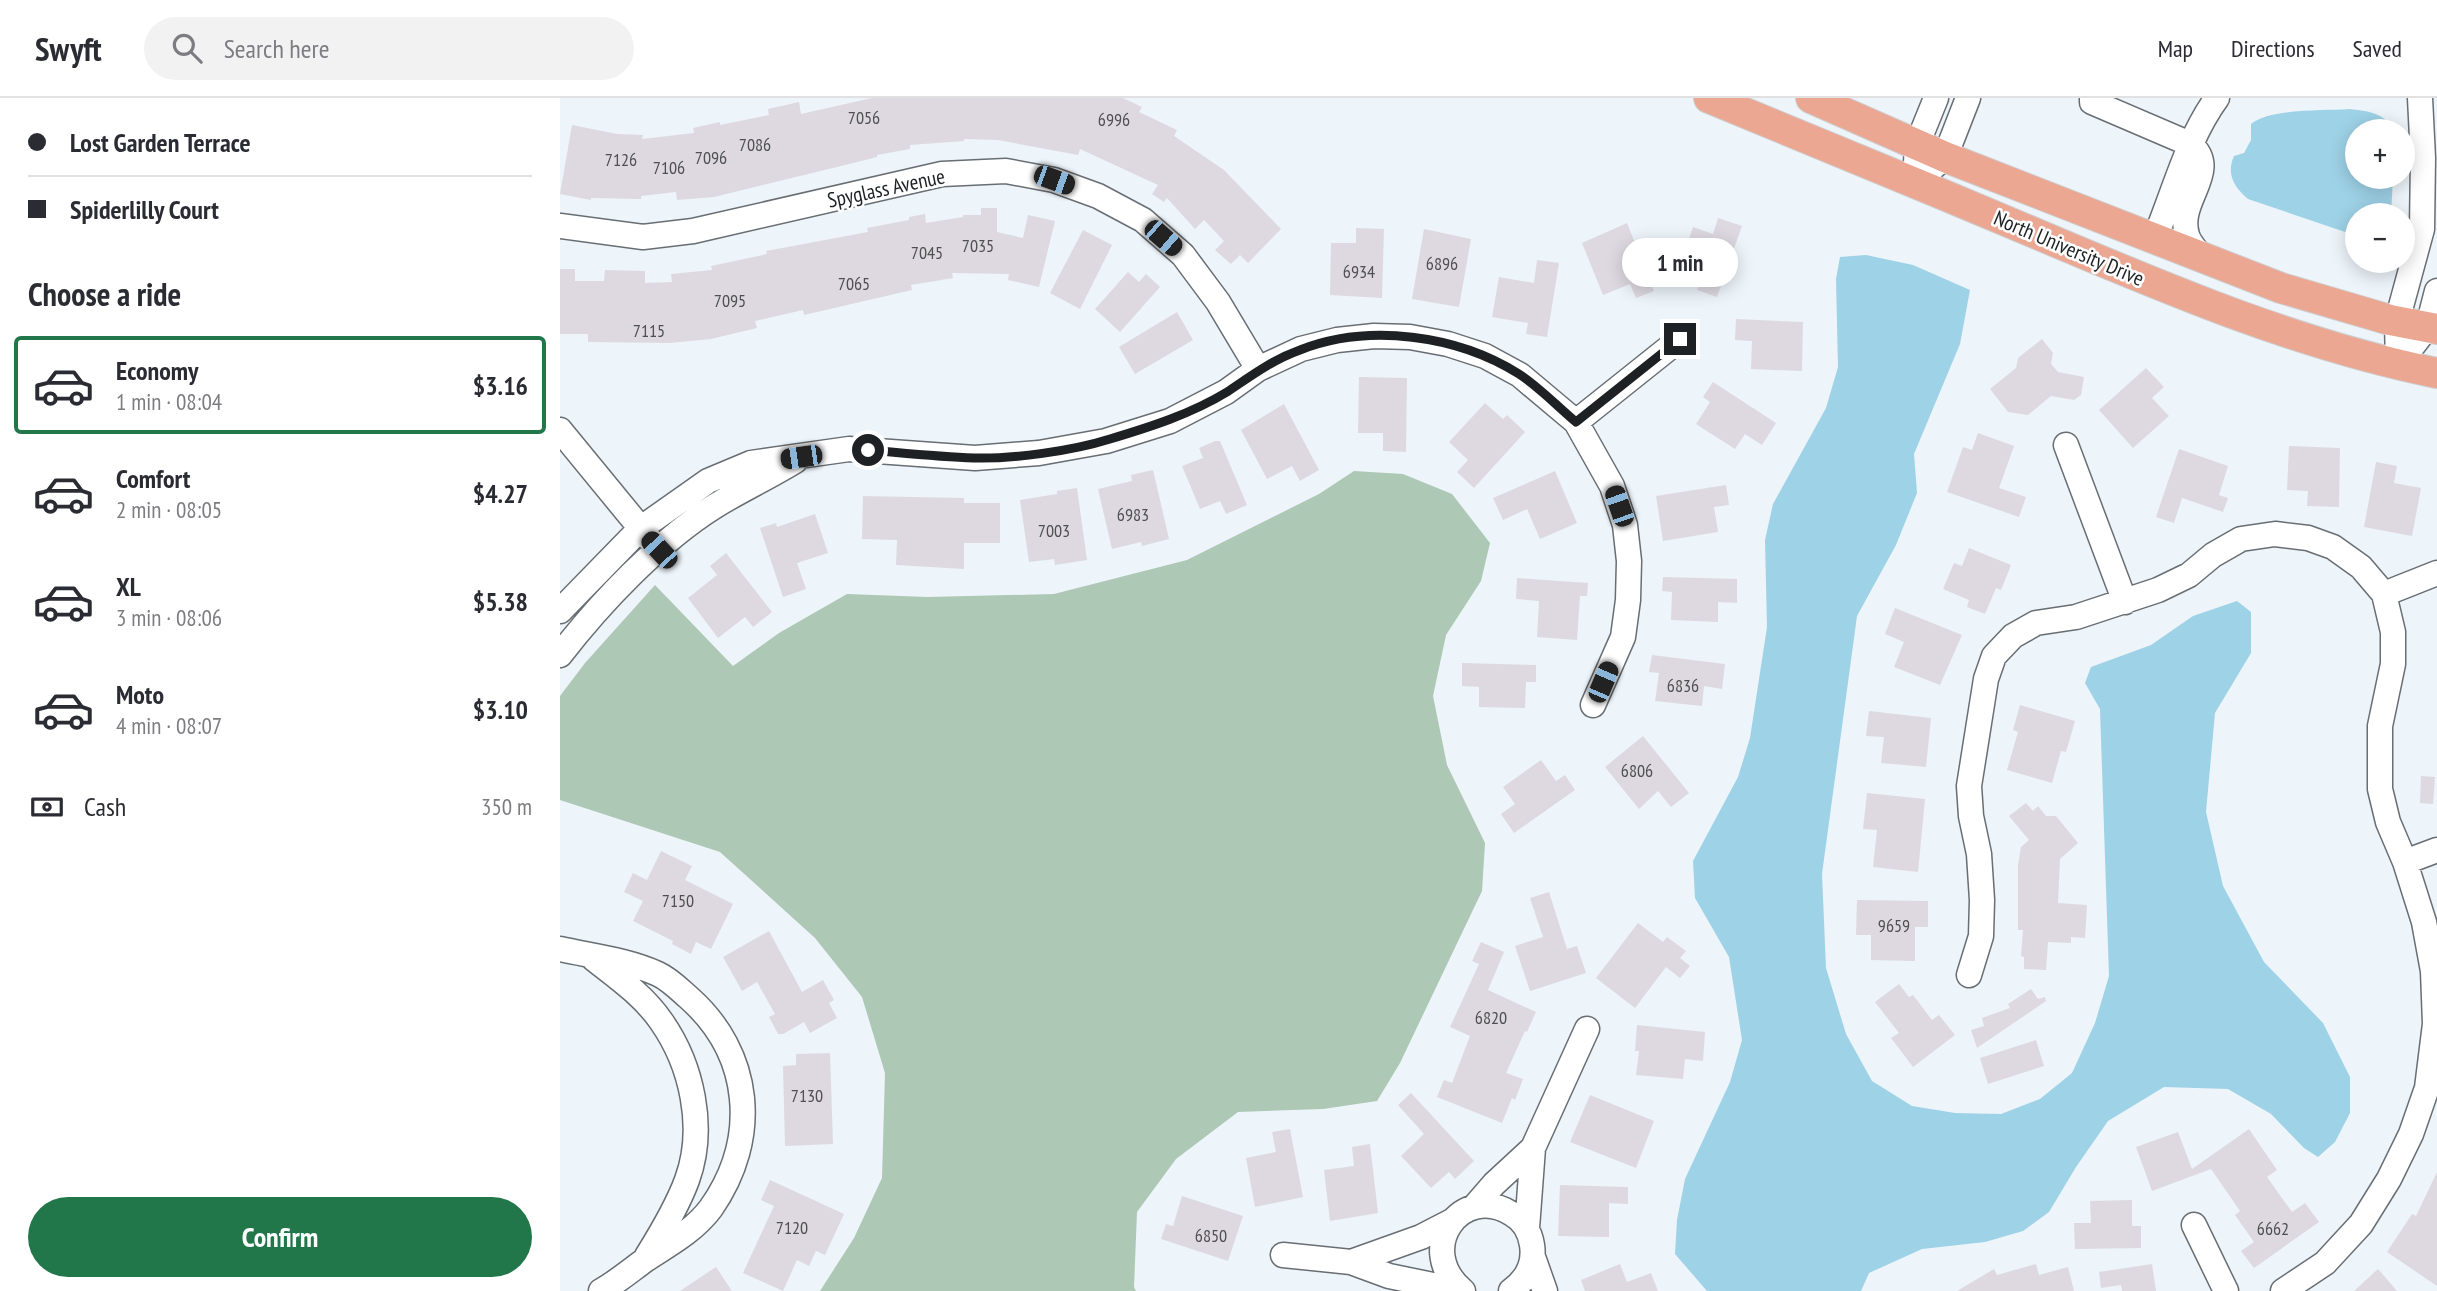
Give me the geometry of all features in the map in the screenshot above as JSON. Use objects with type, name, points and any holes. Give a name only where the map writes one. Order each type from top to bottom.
[{"type":"main road","name":"North University Drive","points":[[1709,98],[2174,292],[2265,326],[2398,365],[2437,373]]},
{"type":"main road","name":"North University Drive","points":[[1811,98],[1945,157],[2281,288],[2396,321],[2432,328]]},
{"type":"street","points":[[1915,183],[1917,145],[1936,98]]},
{"type":"street","points":[[1915,183],[1945,157],[1968,98]]},
{"type":"street","points":[[2092,98],[2092,102],[2190,144],[2202,159],[2202,173],[2186,211],[2185,221],[2187,236],[2202,258]]},
{"type":"street","points":[[2154,240],[2184,166],[2190,144],[2217,98]]},
{"type":"street","points":[[2398,365],[2396,321],[2422,229],[2420,98]]},
{"type":"street","name":"Spyglass Avenue","points":[[560,226],[643,237],[693,231],[942,174],[1006,171],[1054,180],[1098,196],[1143,220],[1183,255],[1218,302],[1258,369]]},
{"type":"street","points":[[2398,365],[2432,328],[2437,291]]},
{"type":"street","points":[[560,611],[640,529],[708,481],[751,463],[849,449],[975,458],[1039,453],[1106,441],[1170,421],[1226,392],[1258,369],[1301,349],[1337,340],[1374,336],[1410,337],[1448,344],[1485,356],[1520,375],[1576,422],[1612,486],[1625,525],[1629,561],[1628,600],[1623,636],[1593,705]]},
{"type":"street","points":[[1576,422],[1680,339]]},
{"type":"street","points":[[560,430],[659,550]]},
{"type":"street","points":[[2066,445],[2125,602]]},
{"type":"street","points":[[560,655],[578,631],[659,550],[715,506],[801,457]]},
{"type":"street","points":[[1969,975],[1981,936],[1982,900],[1979,855],[1971,816],[1969,786],[1986,678],[1994,656],[2013,636],[2036,624],[2076,617],[2125,602],[2189,575],[2213,555],[2241,539],[2275,534],[2308,538],[2333,547],[2361,567],[2384,594],[2393,632],[2393,664],[2380,726],[2380,789],[2388,822],[2405,862],[2424,922],[2434,971],[2432,1089],[2389,1179],[2361,1224],[2325,1263],[2283,1291]]},
{"type":"street","points":[[2384,594],[2437,573]]},
{"type":"street","points":[[2405,862],[2437,850]]},
{"type":"street","points":[[560,950],[636,966],[660,975],[704,1011],[721,1035],[735,1061],[741,1090],[743,1116],[737,1151],[727,1182],[709,1210],[680,1238],[601,1291]]},
{"type":"street","points":[[591,956],[627,986],[660,1019],[680,1054],[692,1094],[694,1138],[688,1178],[667,1224],[644,1261]]},
{"type":"street","points":[[1527,1228],[1533,1148],[1587,1029]]},
{"type":"street","points":[[1351,1262],[1421,1237],[1452,1221],[1474,1207],[1494,1184],[1533,1148]]},
{"type":"street","points":[[1474,1207],[1504,1209],[1517,1217],[1527,1228],[1533,1257],[1545,1291]]},
{"type":"street","points":[[1452,1221],[1441,1245],[1441,1259],[1453,1283],[1462,1291]]},
{"type":"street","points":[[2194,1225],[2226,1291]]},
{"type":"street","points":[[1283,1255],[1351,1262],[1389,1276],[1462,1291]]},
{"type":"street","points":[[1511,1291],[1522,1281],[1533,1257]]},
{"type":"green space","points":[[1354,471],[1403,474],[1452,494],[1490,543],[1481,581],[1446,635],[1433,696],[1447,765],[1485,843],[1482,891],[1400,1063],[1377,1101],[1323,1109],[1238,1112],[1176,1159],[1137,1212],[1136,1291],[820,1291],[854,1238],[882,1178],[885,1073],[862,997],[815,938],[720,852],[560,800],[560,696],[585,663],[655,585],[733,666],[779,633],[847,594],[928,597],[1054,594],[1187,560],[1319,494]]},
{"type":"water","points":[[2350,109],[2369,112],[2384,119],[2345,119],[2345,189],[2392,189],[2392,203],[2345,203],[2345,232],[2248,199],[2235,185],[2231,174],[2234,156],[2244,153],[2251,140],[2251,124],[2271,115]]},
{"type":"water","points":[[1866,255],[1913,265],[1970,290],[1960,344],[1914,454],[1917,493],[1896,545],[1857,616],[1822,874],[1826,968],[1846,1034],[1872,1081],[1912,1106],[1955,1113],[2001,1114],[2040,1099],[2072,1073],[2095,1023],[2109,976],[2100,709],[2085,683],[2091,667],[2151,645],[2193,616],[2237,601],[2251,612],[2251,653],[2215,713],[2206,812],[2223,886],[2264,962],[2323,1023],[2350,1077],[2350,1113],[2335,1142],[2318,1157],[2304,1148],[2271,1114],[2228,1089],[2164,1087],[2108,1121],[2049,1212],[2023,1231],[1985,1242],[1922,1249],[1869,1273],[1861,1291],[1707,1291],[1675,1254],[1677,1220],[1685,1179],[1730,1082],[1742,1040],[1729,957],[1695,898],[1693,861],[1738,777],[1750,738],[1767,627],[1765,540],[1773,504],[1826,408],[1838,367],[1836,279],[1840,257]]},
{"type":"building","points":[[872,98],[1123,98],[1142,107],[1139,112],[1177,130],[1174,136],[1224,170],[1281,229],[1248,263],[1240,255],[1231,264],[1215,250],[1224,241],[1204,220],[1195,229],[1167,198],[1164,202],[1152,194],[1158,185],[1080,149],[1078,155],[998,140],[964,139],[910,145],[910,149],[714,197],[677,200],[676,192],[641,196],[641,199],[591,200],[560,194],[572,125],[617,134],[643,135],[642,139],[694,133],[693,128],[769,115],[768,109],[799,102],[801,114]]},
{"type":"building","points":[[981,208],[997,208],[997,232],[1023,238],[1028,215],[1055,221],[1039,287],[1008,280],[1009,274],[952,273],[953,278],[911,285],[912,290],[804,315],[803,310],[755,321],[757,328],[711,339],[670,343],[588,342],[588,334],[560,334],[560,269],[575,269],[575,281],[604,281],[605,270],[645,271],[645,283],[672,282],[671,274],[712,270],[711,266],[767,254],[766,251],[868,232],[867,228],[925,214],[926,223],[963,215],[981,215]]},
{"type":"building","points":[[1718,218],[1742,226],[1717,297],[1697,290],[1701,279],[1678,271],[1693,227],[1713,234]]},
{"type":"building","points":[[1627,223],[1654,291],[1636,298],[1630,284],[1603,295],[1582,243]]},
{"type":"building","points":[[1356,228],[1384,229],[1382,298],[1330,295],[1331,243],[1356,243]]},
{"type":"building","points":[[1424,229],[1471,239],[1459,307],[1412,299]]},
{"type":"building","points":[[1083,230],[1112,245],[1080,309],[1050,293]]},
{"type":"building","points":[[1537,260],[1559,263],[1547,337],[1526,334],[1528,323],[1492,317],[1499,277],[1534,283]]},
{"type":"building","points":[[1128,272],[1139,282],[1146,274],[1160,287],[1120,332],[1095,309]]},
{"type":"building","points":[[1177,312],[1193,340],[1135,374],[1119,347]]},
{"type":"building","points":[[1736,319],[1803,322],[1802,371],[1751,369],[1752,341],[1735,340]]},
{"type":"building","points":[[2042,339],[2053,353],[2051,364],[2058,372],[2084,377],[2081,395],[2074,400],[2051,396],[2028,415],[2008,412],[1990,389],[2016,368],[2018,358]]},
{"type":"building","points":[[2146,368],[2164,387],[2152,398],[2169,416],[2133,448],[2099,410]]},
{"type":"building","points":[[1359,377],[1407,378],[1406,452],[1383,451],[1383,433],[1358,433]]},
{"type":"building","points":[[1713,382],[1776,423],[1762,445],[1745,434],[1735,449],[1696,424],[1710,402],[1703,397]]},
{"type":"building","points":[[1485,403],[1503,419],[1507,415],[1525,432],[1474,488],[1457,472],[1468,460],[1449,442]]},
{"type":"building","points":[[1284,404],[1319,470],[1300,481],[1292,466],[1267,479],[1241,430]]},
{"type":"building","points":[[1978,433],[2014,446],[1999,488],[2026,497],[2019,517],[1947,492],[1963,447],[1972,450]]},
{"type":"building","points":[[1220,441],[1247,505],[1226,514],[1220,501],[1200,509],[1182,466],[1203,458],[1199,448]]},
{"type":"building","points":[[2289,446],[2340,448],[2339,507],[2307,506],[2308,491],[2287,490]]},
{"type":"building","points":[[2179,449],[2228,466],[2219,495],[2228,498],[2223,512],[2182,498],[2174,523],[2156,517]]},
{"type":"building","points":[[2376,462],[2397,466],[2394,483],[2421,488],[2412,536],[2364,527]]},
{"type":"building","points":[[1153,470],[1169,539],[1142,546],[1141,542],[1112,549],[1098,489],[1132,481],[1131,475]]},
{"type":"building","points":[[1555,471],[1577,523],[1540,539],[1527,509],[1503,520],[1493,498]]},
{"type":"building","points":[[1726,485],[1729,505],[1714,507],[1718,532],[1663,541],[1656,496]]},
{"type":"building","points":[[1077,488],[1087,560],[1055,565],[1054,559],[1029,562],[1020,500]]},
{"type":"building","points":[[863,496],[964,498],[964,503],[1000,503],[1000,543],[964,543],[964,569],[896,565],[897,540],[862,539]]},
{"type":"building","points":[[815,514],[828,553],[797,563],[806,589],[783,597],[760,528],[776,523],[777,527]]},
{"type":"building","points":[[1969,548],[2011,565],[2001,590],[1996,588],[1985,614],[1967,607],[1969,600],[1943,589],[1954,563],[1962,566]]},
{"type":"building","points":[[726,553],[772,612],[753,627],[745,617],[718,638],[688,598],[717,575],[710,566]]},
{"type":"building","points":[[1663,577],[1737,579],[1737,603],[1718,602],[1718,622],[1671,620],[1672,592],[1662,591]]},
{"type":"building","points":[[1517,578],[1588,583],[1587,596],[1580,596],[1577,640],[1537,637],[1539,601],[1516,599]]},
{"type":"building","points":[[1895,608],[1962,635],[1940,685],[1894,667],[1904,642],[1885,634]]},
{"type":"building","points":[[1652,655],[1725,664],[1722,689],[1704,686],[1702,706],[1655,701],[1659,673],[1649,672]]},
{"type":"building","points":[[1462,663],[1536,665],[1536,682],[1526,682],[1525,708],[1479,707],[1479,687],[1462,686]]},
{"type":"building","points":[[2020,705],[2075,721],[2066,752],[2061,751],[2052,783],[2007,770],[2018,732],[2013,730]]},
{"type":"building","points":[[1869,711],[1931,718],[1926,767],[1881,763],[1884,737],[1866,736]]},
{"type":"building","points":[[1643,736],[1689,793],[1671,807],[1658,791],[1639,809],[1605,767]]},
{"type":"building","points":[[1541,760],[1556,781],[1565,775],[1575,790],[1514,833],[1501,814],[1515,804],[1503,787]]},
{"type":"building","points":[[2421,776],[2435,777],[2433,804],[2420,803]]},
{"type":"building","points":[[1867,793],[1925,799],[1918,872],[1873,867],[1877,830],[1863,829]]},
{"type":"building","points":[[2026,803],[2033,811],[2038,806],[2046,816],[2056,816],[2078,843],[2060,859],[2058,903],[2087,905],[2085,938],[2071,937],[2071,943],[2048,942],[2046,970],[2024,969],[2024,957],[2021,956],[2023,930],[2018,930],[2018,865],[2021,847],[2029,840],[2009,816]]},
{"type":"building","points":[[661,851],[692,866],[685,880],[733,904],[711,949],[696,942],[691,954],[672,944],[673,941],[633,921],[643,901],[624,892],[633,873],[647,880]]},
{"type":"building","points":[[1549,892],[1567,949],[1577,946],[1586,973],[1530,991],[1515,946],[1543,937],[1530,898]]},
{"type":"building","points":[[1857,900],[1928,901],[1928,927],[1915,927],[1915,961],[1871,960],[1871,935],[1856,935]]},
{"type":"building","points":[[1638,923],[1663,942],[1667,937],[1686,951],[1680,958],[1690,966],[1680,978],[1666,967],[1635,1008],[1596,978]]},
{"type":"building","points":[[769,931],[802,992],[823,980],[834,1000],[829,1003],[837,1018],[810,1033],[804,1022],[778,1034],[769,1017],[775,1014],[757,982],[742,991],[723,957]]},
{"type":"building","points":[[1481,942],[1504,952],[1488,990],[1536,1012],[1506,1073],[1523,1079],[1502,1123],[1437,1097],[1444,1080],[1452,1083],[1470,1036],[1450,1027],[1479,964],[1472,961]]},
{"type":"building","points":[[1899,984],[1909,997],[1913,995],[1932,1020],[1939,1015],[1955,1035],[1913,1067],[1891,1038],[1899,1033],[1875,1002]]},
{"type":"building","points":[[2031,989],[2038,999],[2045,997],[2046,1001],[1977,1048],[1971,1030],[1984,1026],[1982,1018],[2010,1008],[2008,1004]]},
{"type":"building","points":[[1637,1025],[1705,1032],[1703,1061],[1685,1059],[1683,1079],[1636,1075],[1639,1051],[1635,1051]]},
{"type":"building","points":[[2036,1040],[2044,1066],[1988,1084],[1980,1058]]},
{"type":"building","points":[[830,1053],[833,1144],[785,1146],[783,1066],[796,1065],[796,1054]]},
{"type":"building","points":[[1411,1093],[1474,1161],[1455,1179],[1449,1172],[1431,1188],[1401,1156],[1424,1134],[1398,1105]]},
{"type":"building","points":[[1590,1095],[1654,1121],[1636,1168],[1570,1142]]},
{"type":"building","points":[[1290,1129],[1303,1197],[1255,1207],[1246,1158],[1276,1152],[1272,1132]]},
{"type":"building","points":[[2249,1129],[2277,1170],[2267,1177],[2292,1212],[2305,1203],[2319,1222],[2254,1268],[2241,1251],[2254,1242],[2235,1215],[2240,1211],[2211,1169],[2152,1191],[2136,1147],[2178,1132],[2192,1169]]},
{"type":"building","points":[[1370,1144],[1378,1213],[1330,1221],[1324,1170],[1354,1166],[1352,1147]]},
{"type":"building","points":[[2437,1172],[2437,1286],[2387,1252],[2412,1214],[2416,1216]]},
{"type":"building","points":[[770,1180],[844,1214],[825,1255],[816,1251],[809,1266],[797,1260],[783,1291],[743,1273],[774,1206],[761,1200]]},
{"type":"building","points":[[1560,1185],[1628,1187],[1628,1204],[1609,1203],[1609,1237],[1558,1236]]},
{"type":"building","points":[[1182,1196],[1243,1216],[1228,1261],[1161,1239],[1166,1224],[1173,1226]]},
{"type":"building","points":[[2132,1200],[2132,1226],[2141,1226],[2141,1248],[2075,1249],[2074,1223],[2091,1223],[2090,1201]]},
{"type":"building","points":[[1620,1264],[1627,1282],[1651,1273],[1658,1291],[1585,1291],[1581,1280]]},
{"type":"building","points":[[2036,1264],[2039,1275],[2068,1267],[2074,1291],[1957,1291],[1994,1269],[1997,1275]]},
{"type":"building","points":[[2152,1264],[2156,1291],[2122,1291],[2121,1285],[2101,1288],[2099,1272]]},
{"type":"building","points":[[716,1267],[732,1291],[680,1291]]},
{"type":"building","points":[[2378,1269],[2397,1291],[2354,1291]]},
{"type":"route","points":[[868,450],[975,458],[1039,453],[1106,441],[1170,421],[1226,392],[1258,369],[1301,349],[1337,340],[1374,336],[1410,337],[1448,344],[1485,356],[1520,375],[1576,422],[1680,339]]}]
